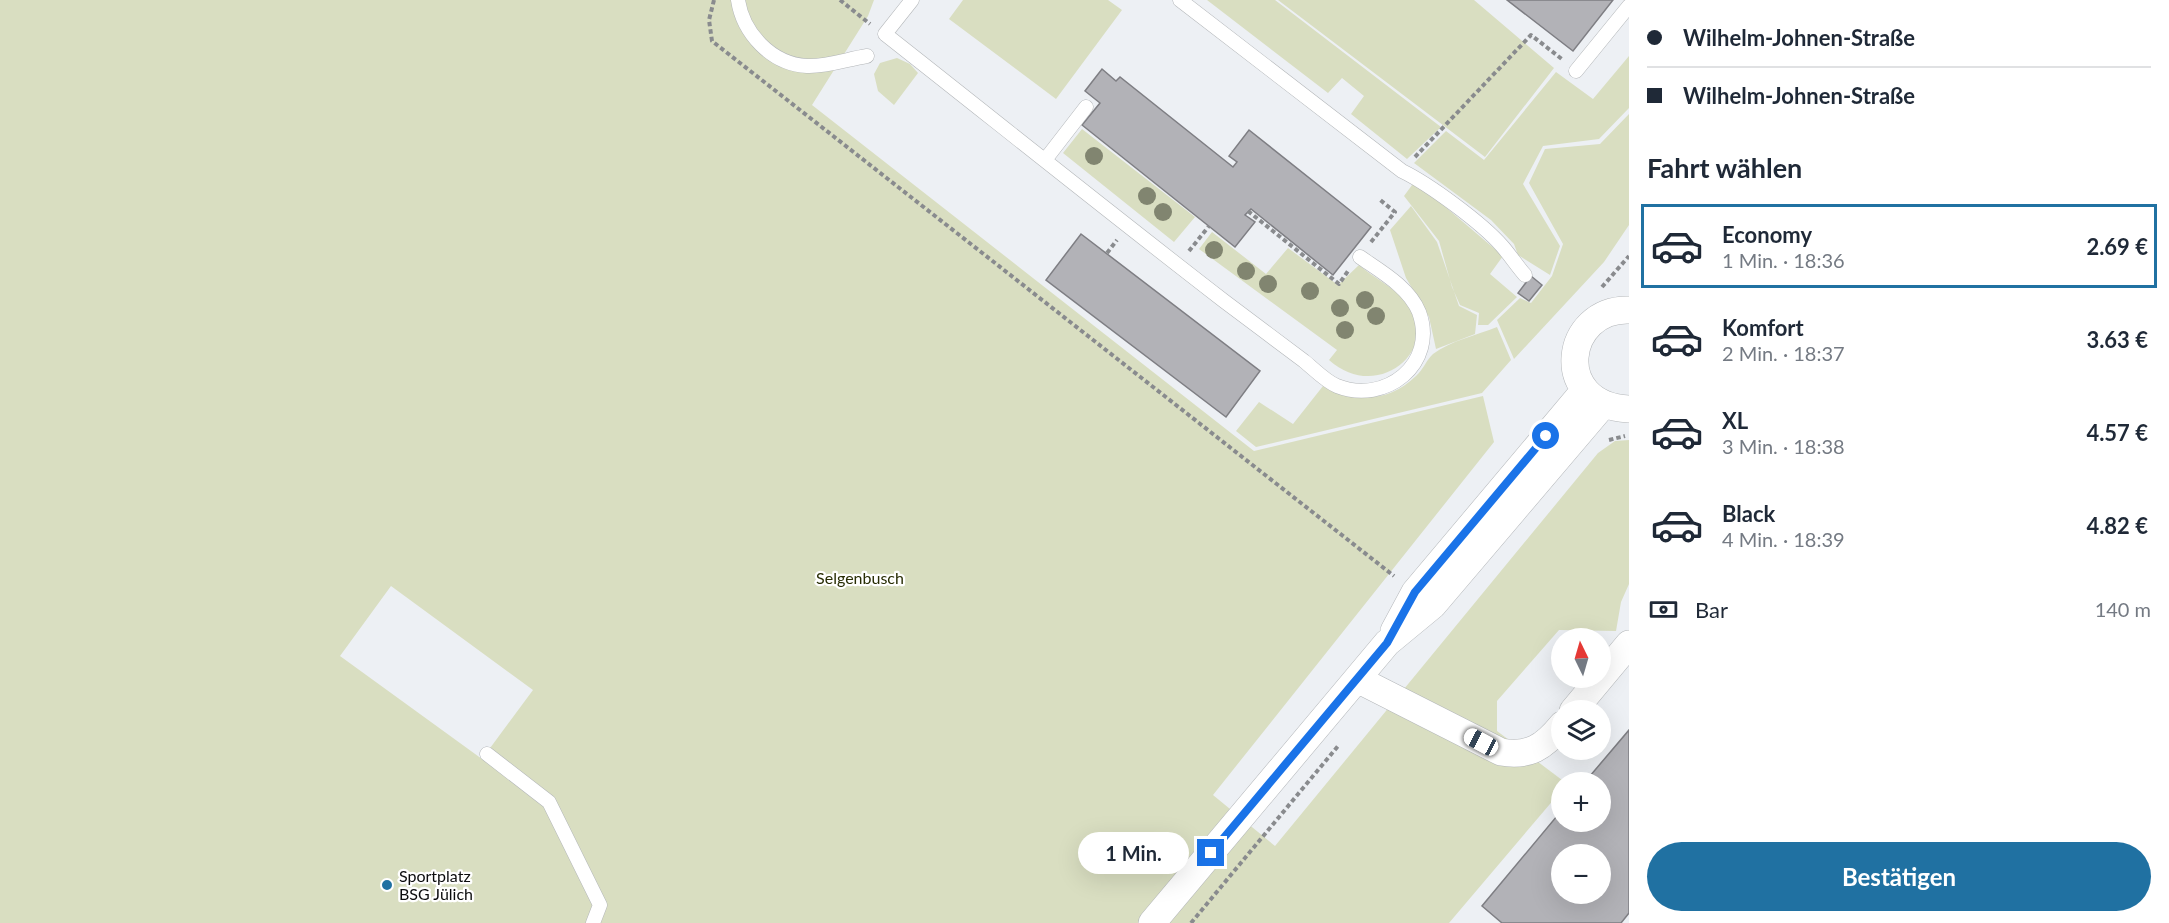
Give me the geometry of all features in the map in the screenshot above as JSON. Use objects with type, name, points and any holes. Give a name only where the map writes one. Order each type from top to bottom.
[{"type":"street","points":[[1628,308],[1609,312],[1595,320],[1576,346],[1575,363],[1593,398],[1610,408],[1629,410]]},
{"type":"street","points":[[1152,923],[1387,643],[1433,605],[1593,398]]},
{"type":"street","points":[[1582,700],[1629,644]]},
{"type":"street","points":[[1357,679],[1501,752],[1519,755],[1535,750],[1551,738]]},
{"type":"lane","points":[[738,0],[740,13],[753,37],[773,55],[787,62],[807,66],[867,56]]},
{"type":"lane","points":[[912,0],[885,34],[1178,265],[1335,385],[1372,392],[1390,386],[1405,375],[1421,346],[1422,328],[1419,312],[1407,294],[1360,256]]},
{"type":"lane","points":[[1180,0],[1402,171],[1421,180],[1490,234],[1503,246],[1525,275]]},
{"type":"lane","points":[[1576,71],[1629,6]]},
{"type":"lane","points":[[1045,160],[1086,107]]},
{"type":"lane","points":[[487,754],[549,802],[600,905],[593,923]]},
{"type":"path","points":[[714,0],[709,20],[712,40],[1395,578]]},
{"type":"path","points":[[840,0],[876,28]]},
{"type":"path","points":[[1402,171],[1531,35],[1576,71]]},
{"type":"path","points":[[1248,211],[1339,284],[1395,212],[1379,199]]},
{"type":"path","points":[[1178,265],[1209,226]]},
{"type":"path","points":[[1191,923],[1265,837],[1346,736]]},
{"type":"green space","name":"Selgenbusch","points":[[0,0],[874,0],[868,16],[812,105],[1254,451],[1483,396],[1494,442],[1213,795],[1275,846],[1598,453],[1615,441],[1629,440],[1629,584],[1621,602],[1616,631],[1611,631],[1611,628],[1551,628],[1551,639],[1497,701],[1497,731],[1551,772],[1551,803],[1449,923],[0,923]],"holes":[[[391,586],[533,690],[482,759],[340,656]]]},
{"type":"green space","points":[[963,0],[1108,0],[1122,10],[1056,99],[949,19]]},
{"type":"green space","points":[[1207,0],[1275,0],[1441,127],[1407,159],[1351,114],[1364,96],[1342,78],[1328,93]]},
{"type":"green space","points":[[1278,0],[1474,0],[1554,68],[1485,157]]},
{"type":"green space","points":[[1629,56],[1629,108],[1599,139],[1543,146],[1523,184],[1560,246],[1550,275],[1518,255],[1514,244],[1491,220],[1414,163],[1446,131],[1484,160],[1556,72],[1593,99]]},
{"type":"green space","points":[[897,58],[910,64],[918,73],[894,105],[878,91],[874,74],[880,63]]},
{"type":"green space","points":[[1629,114],[1629,225],[1604,262],[1514,359],[1497,320],[1520,298],[1531,303],[1552,276],[1563,244],[1529,183],[1545,149],[1600,144]]},
{"type":"green space","points":[[1082,129],[1195,217],[1174,242],[1063,153]]},
{"type":"green space","points":[[1415,181],[1503,256],[1490,274],[1517,297],[1488,325],[1478,325],[1479,313],[1460,305],[1452,287],[1439,241],[1404,196]]},
{"type":"green space","points":[[1411,206],[1437,242],[1459,306],[1477,315],[1475,334],[1436,349],[1429,317],[1406,278],[1390,230]]},
{"type":"green space","points":[[1212,232],[1266,274],[1288,248],[1338,285],[1359,265],[1407,302],[1416,319],[1417,336],[1412,352],[1401,364],[1385,373],[1367,376],[1348,372],[1329,360],[1337,350],[1199,249]]},
{"type":"green space","points":[[1497,327],[1511,360],[1482,393],[1256,447],[1236,431],[1259,402],[1293,424],[1323,386],[1349,394],[1372,397],[1394,392],[1416,376],[1431,356],[1440,349]]},
{"type":"building","points":[[1507,0],[1613,0],[1573,51]]},
{"type":"building","points":[[1102,69],[1116,81],[1120,77],[1233,167],[1237,162],[1229,156],[1249,130],[1371,227],[1333,275],[1251,209],[1245,215],[1255,222],[1235,247],[1082,125],[1100,103],[1085,91]]},
{"type":"building","points":[[1081,234],[1260,371],[1226,417],[1046,280]]},
{"type":"building","points":[[1531,276],[1542,285],[1529,301],[1518,293]]},
{"type":"building","points":[[1629,730],[1629,913],[1621,923],[1502,923],[1482,906],[1551,823],[1551,832],[1611,832],[1611,772],[1593,772],[1604,760],[1611,760],[1611,751]]},
{"type":"place","name":"Sportplatz BSG Jülich","points":[[387,885]]},
{"type":"route","points":[[1211,853],[1387,643],[1415,592],[1546,436]]}]
